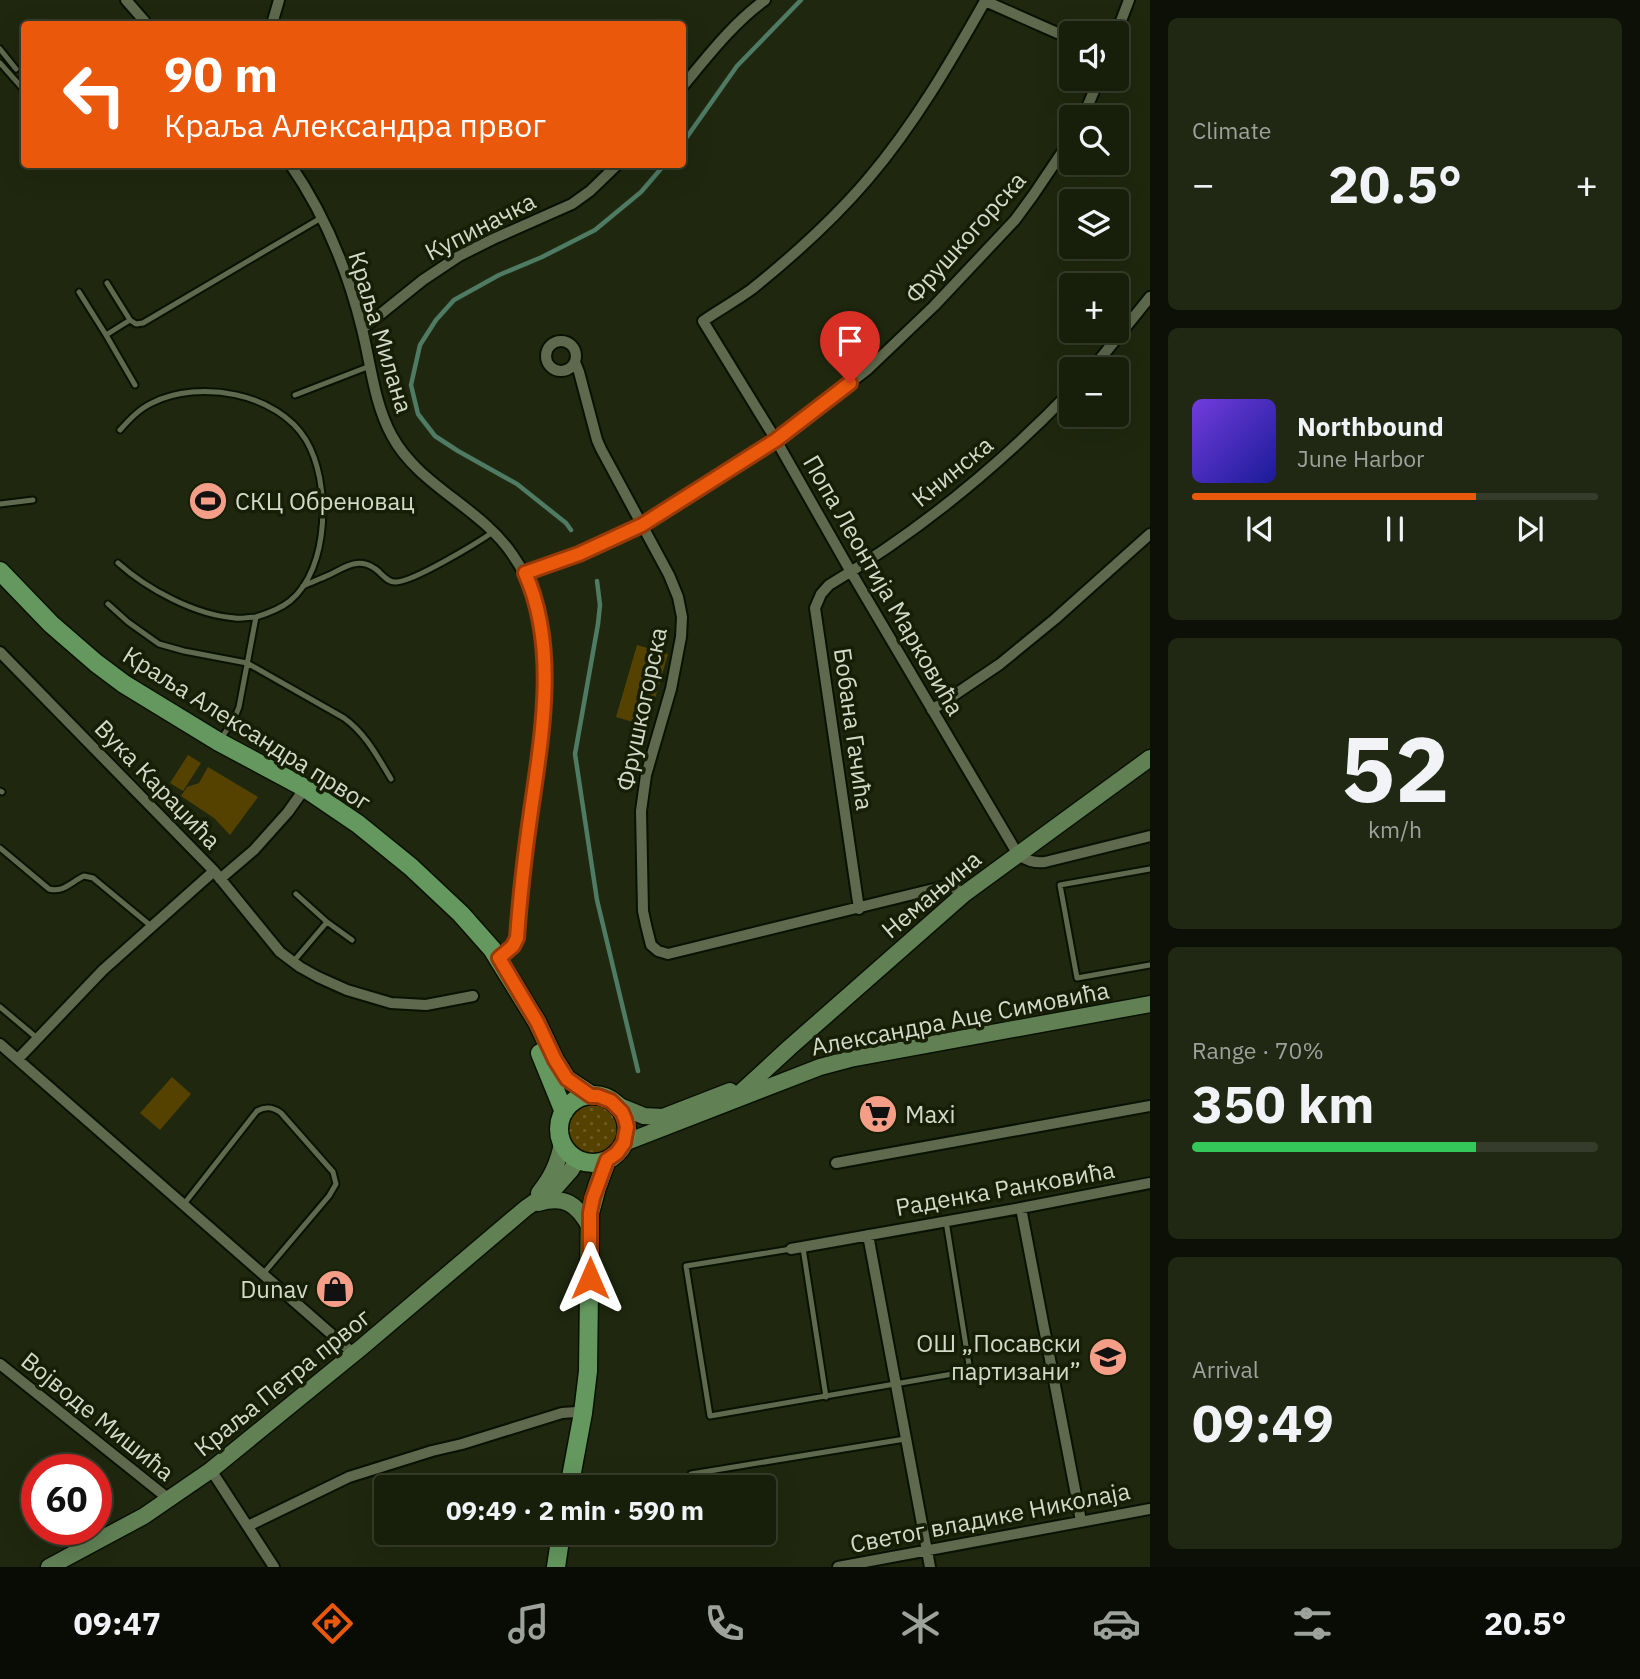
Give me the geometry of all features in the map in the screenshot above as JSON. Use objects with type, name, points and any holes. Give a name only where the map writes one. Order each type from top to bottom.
[{"type":"main road","name":"Краља Александра првог","points":[[0,572],[51,624],[124,684],[304,788],[358,824],[411,867],[474,927],[499,958],[567,1079],[591,1096],[605,1098],[617,1105]]},
{"type":"main road","name":"Краља Александра првог","points":[[519,990],[530,1028],[564,1112],[559,1127],[562,1144]]},
{"type":"main road","points":[[564,1112],[576,1100],[591,1096]]},
{"type":"main road","points":[[562,1144],[578,1160],[589,1163],[607,1160],[617,1153],[624,1143],[627,1127],[617,1105]]},
{"type":"main road","points":[[571,1475],[583,1413],[589,1336],[590,1220],[584,1173],[578,1160]]},
{"type":"main road","points":[[590,1220],[597,1186],[607,1160]]},
{"type":"main road","points":[[556,1567],[559,1545]]},
{"type":"street","points":[[126,0],[144,21]]},
{"type":"street","points":[[273,21],[279,0]]},
{"type":"street","points":[[686,82],[739,21],[765,0]]},
{"type":"street","points":[[1121,21],[1129,0]]},
{"type":"street","name":"Попа Леонтија Марковића","points":[[1017,853],[776,440],[703,321],[751,289],[821,229],[868,179],[918,113],[985,1],[1059,34]]},
{"type":"street","name":"Фрушкогорска","points":[[525,573],[579,554],[642,525],[776,440],[868,369],[934,306],[1015,220],[1059,157]]},
{"type":"street","name":"Краља Милана","points":[[292,168],[314,203],[340,263],[362,329],[384,419],[392,437],[402,452],[431,481],[494,531],[525,573],[538,611],[545,686],[538,763],[523,868],[517,938],[513,946],[499,958]]},
{"type":"street","name":"Купиначка","points":[[362,329],[450,262],[493,239],[572,204],[614,168]]},
{"type":"street","points":[[1102,357],[1150,297]]},
{"type":"street","name":"Фрушкогорска","points":[[575,362],[597,440],[669,575],[682,617],[678,659],[646,775],[640,811],[643,911],[651,945],[668,954],[859,909]]},
{"type":"street","name":"Книнска","points":[[851,572],[955,498],[1023,439],[1059,403]]},
{"type":"street","points":[[932,710],[1000,664],[1046,627],[1150,534]]},
{"type":"street","name":"Бобана Гачића","points":[[851,572],[829,585],[821,594],[816,608],[859,909]]},
{"type":"street","name":"Вука Караџића","points":[[0,652],[217,875]]},
{"type":"street","name":"Немањина","points":[[752,1080],[964,894],[1150,758]]},
{"type":"street","name":"Вука Караџића","points":[[18,1059],[103,970],[151,926],[254,850],[288,812],[304,788]]},
{"type":"street","points":[[1017,853],[1029,861],[1045,862],[1150,836]]},
{"type":"street","points":[[217,875],[274,946],[293,962],[318,977],[347,990],[391,1003],[426,1005],[473,996]]},
{"type":"street","points":[[859,909],[946,886],[964,894]]},
{"type":"street","name":"Александра Аце Симовића","points":[[624,1143],[820,1067],[850,1059],[1150,1004]]},
{"type":"street","points":[[0,1044],[354,1353]]},
{"type":"street","points":[[789,1048],[803,1061],[820,1067]]},
{"type":"street","points":[[734,1099],[752,1080]]},
{"type":"street","points":[[617,1105],[644,1116],[663,1116],[752,1080]]},
{"type":"street","points":[[836,1163],[1150,1106]]},
{"type":"street","name":"Краља Петра првог","points":[[526,1208],[550,1178],[562,1144]]},
{"type":"street","name":"Краља Петра првог","points":[[49,1567],[170,1500],[211,1469],[526,1208],[556,1187],[578,1160]]},
{"type":"street","name":"Раденка Ранковића","points":[[797,1248],[1150,1183]]},
{"type":"street","points":[[526,1208],[547,1201],[562,1201],[572,1204],[590,1220]]},
{"type":"street","points":[[1021,1208],[1081,1521]]},
{"type":"street","name":"Раденка Ранковића","points":[[868,1235],[930,1567]]},
{"type":"street","name":"Војводе Мишића","points":[[0,1364],[170,1500]]},
{"type":"street","points":[[248,1525],[349,1477],[562,1413],[583,1413]]},
{"type":"street","points":[[211,1469],[274,1567]]},
{"type":"street","name":"Светог владике Николаја","points":[[838,1567],[1150,1508]]},
{"type":"lane","points":[[0,49],[16,69]]},
{"type":"lane","points":[[0,63],[21,87]]},
{"type":"lane","points":[[107,283],[130,320],[136,324],[143,323],[321,218]]},
{"type":"lane","points":[[79,292],[135,385]]},
{"type":"lane","points":[[106,335],[130,320]]},
{"type":"lane","points":[[295,395],[370,366]]},
{"type":"lane","points":[[118,563],[133,576],[191,607],[235,618],[256,617],[282,606],[303,586],[319,551],[322,528],[321,491],[307,441],[285,416],[269,406],[217,391],[194,391],[173,395],[150,404],[120,430]]},
{"type":"lane","points":[[0,504],[33,500]]},
{"type":"lane","points":[[303,586],[357,563],[376,568],[390,582],[413,578],[494,531]]},
{"type":"lane","points":[[108,604],[159,644],[247,663],[344,718],[369,741],[391,779]]},
{"type":"lane","points":[[219,741],[239,707],[256,617]]},
{"type":"lane","points":[[0,848],[49,889],[61,890],[83,876],[93,878],[151,926]]},
{"type":"lane","points":[[1150,869],[1060,885],[1077,978],[1150,965]]},
{"type":"lane","points":[[296,894],[352,940]]},
{"type":"lane","points":[[293,962],[327,922]]},
{"type":"lane","points":[[0,1007],[37,1038]]},
{"type":"lane","points":[[184,1204],[257,1111],[272,1107],[281,1113],[330,1167],[336,1184],[264,1274]]},
{"type":"lane","points":[[896,1385],[970,1371],[946,1221]]},
{"type":"lane","points":[[797,1248],[826,1397]]},
{"type":"lane","name":"Раденка Ранковића","points":[[797,1248],[686,1266],[710,1416],[896,1385]]},
{"type":"lane","points":[[691,1474],[905,1439]]},
{"type":"shaded area","points":[[637,645],[668,654],[647,726],[616,717]]},
{"type":"shaded area","points":[[188,755],[201,763],[183,791],[170,783]]},
{"type":"shaded area","points":[[208,767],[258,797],[230,835],[214,818],[181,796],[187,787],[199,783]]},
{"type":"shaded area","points":[[172,1077],[191,1094],[160,1130],[140,1113]]},
{"type":"shaded area","points":[[592,1105],[610,1112],[617,1130],[610,1148],[592,1155],[574,1148],[567,1130],[574,1112]]},
{"type":"waterway","points":[[686,138],[737,66],[801,0]]},
{"type":"waterway","points":[[571,530],[517,484],[435,436],[418,414],[411,385],[420,345],[436,320],[454,300],[499,275],[595,230],[641,192],[662,168]]},
{"type":"waterway","points":[[597,581],[600,605],[598,624],[575,754],[597,900],[638,1071]]},
{"type":"place","name":"СКЦ Обреновац","points":[[208,501]]},
{"type":"place","name":"Maxi","points":[[878,1114]]},
{"type":"place","name":"Dunav","points":[[335,1289]]},
{"type":"place","name":"ОШ „Посавски партизани”","points":[[1108,1357]]},
{"type":"route","points":[[590,1278],[590,1213],[593,1198],[607,1160],[622,1148],[627,1127],[625,1119],[617,1105],[605,1098],[591,1096],[567,1079],[499,958],[513,946],[517,938],[545,686],[538,611],[525,573],[579,554],[642,525],[776,440],[850,383]]}]
